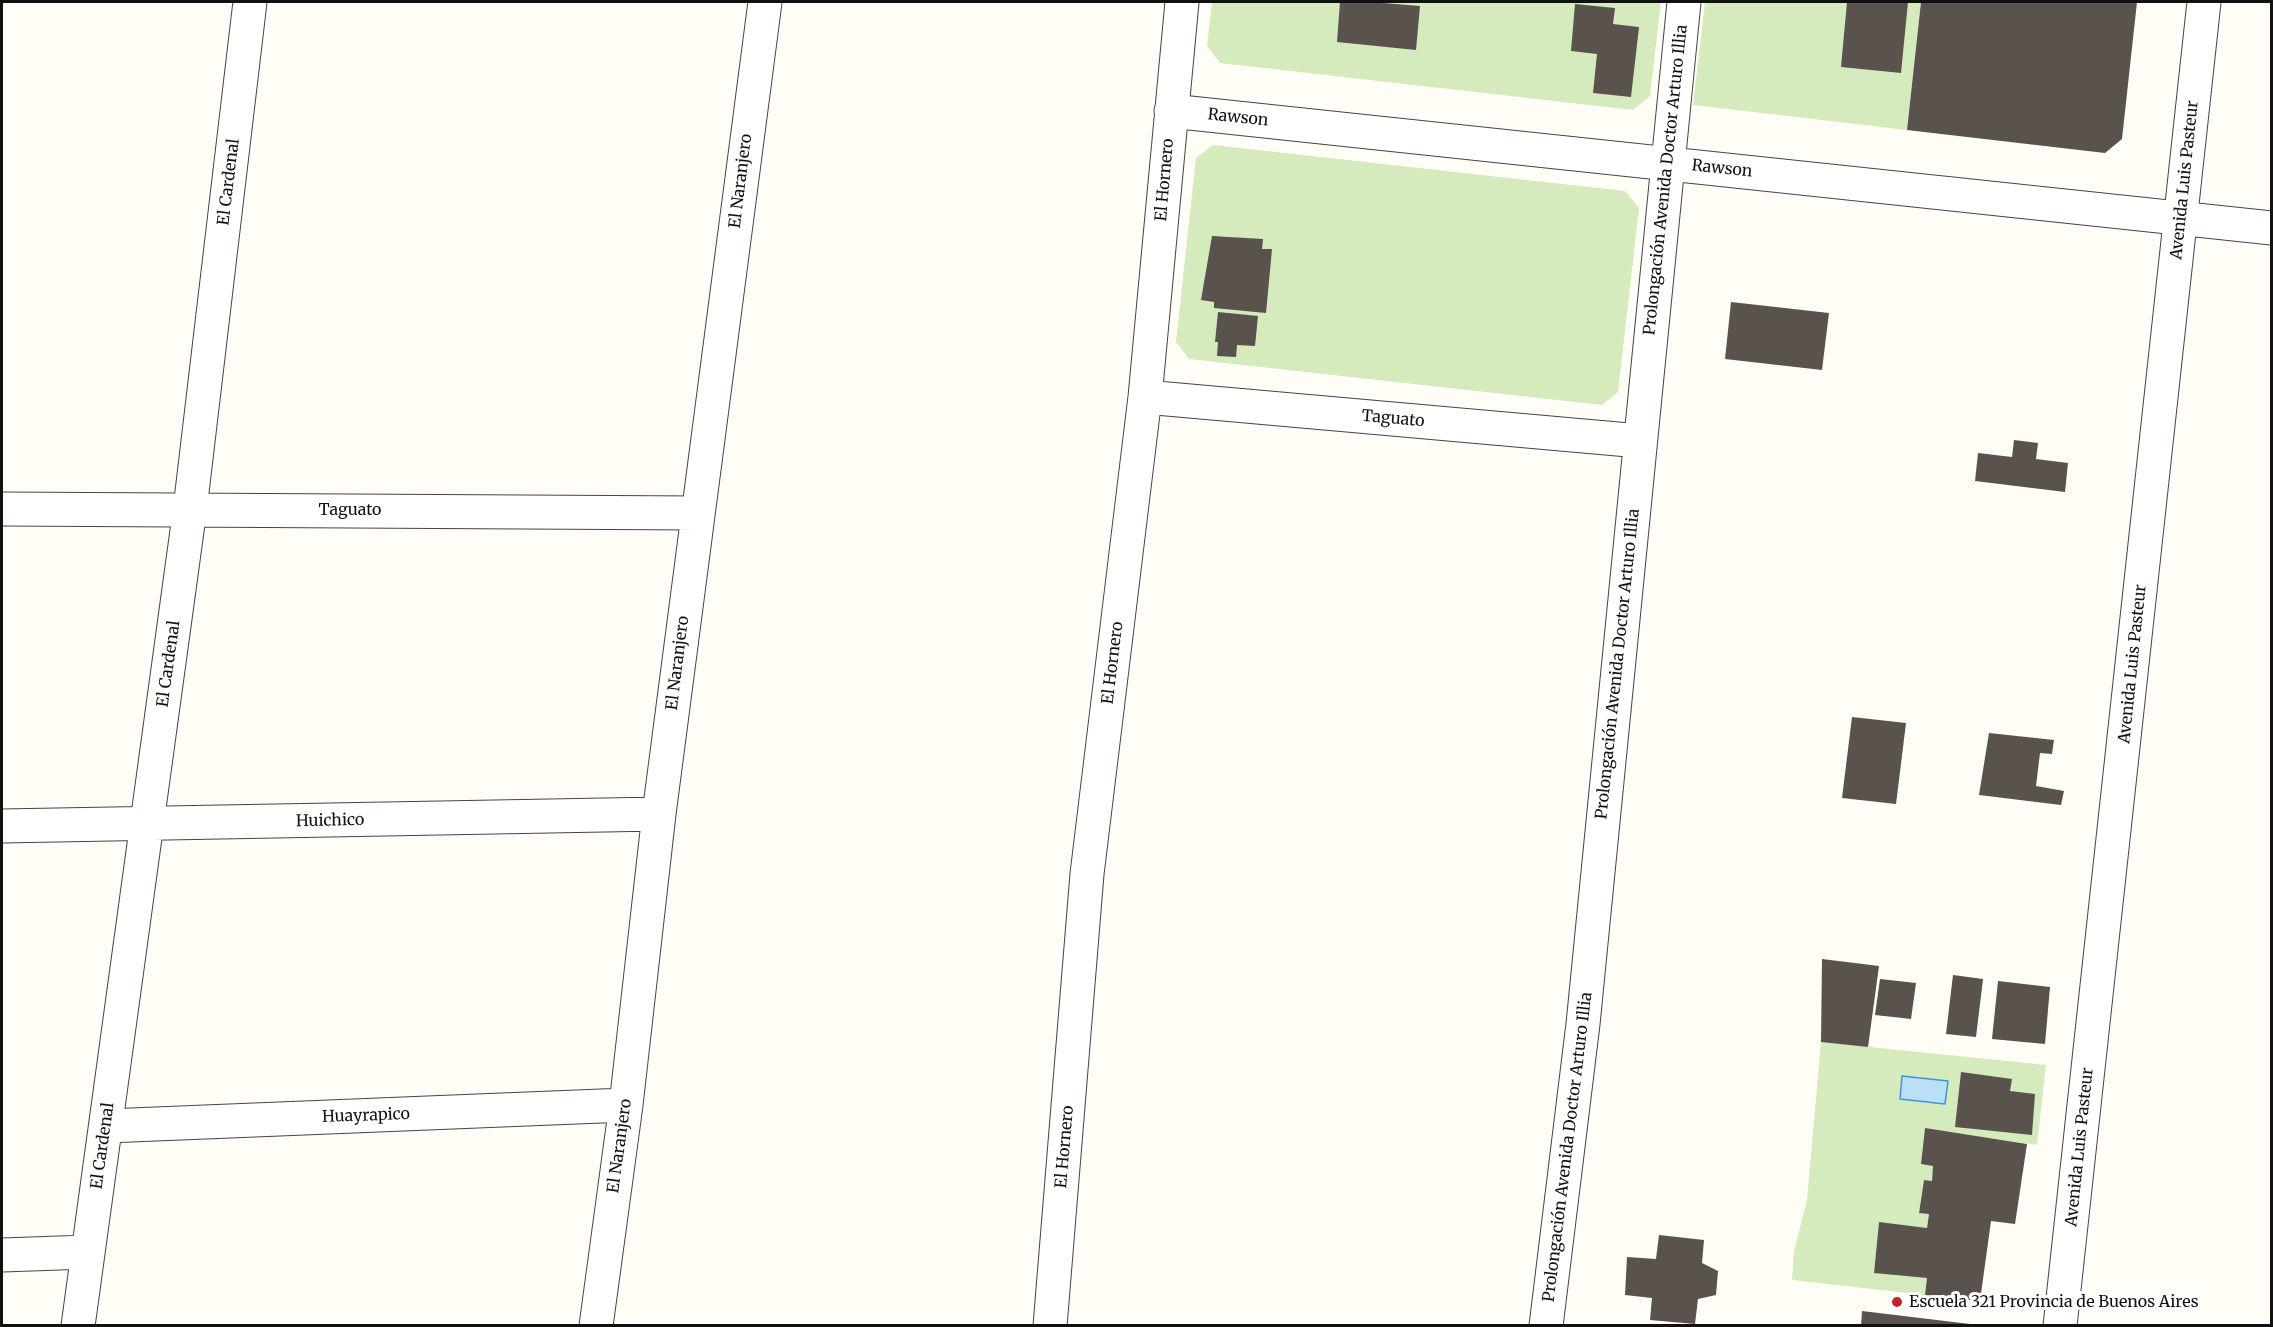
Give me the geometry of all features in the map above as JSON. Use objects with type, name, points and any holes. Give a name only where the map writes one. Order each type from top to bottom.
[{"type":"street","name":"El Cardenal","points":[[78,1326],[190,509],[250,2]]},
{"type":"street","name":"El Naranjero","points":[[596,1326],[626,1105],[659,814],[765,2]]},
{"type":"street","name":"El Hornero","points":[[1050,1326],[1087,874],[1145,397],[1182,2]]},
{"type":"street","name":"Prolongación Avenida Doctor Arturo Illia","points":[[1546,1326],[1583,1024],[1684,2]]},
{"type":"street","name":"Avenida Luis Pasteur","points":[[2060,1326],[2204,2]]},
{"type":"street","name":"Rawson","points":[[1172,111],[2271,228]]},
{"type":"street","name":"Taguato","points":[[1145,397],[1640,441]]},
{"type":"street","name":"Taguato","points":[[2,509],[698,513]]},
{"type":"street","name":"Huichico","points":[[2,826],[659,814]]},
{"type":"street","name":"Huayrapico","points":[[106,1126],[626,1105]]},
{"type":"street","points":[[2,1255],[88,1252]]},
{"type":"green space","points":[[1212,2],[1661,2],[1650,96],[1633,110],[1220,63],[1207,46]]},
{"type":"green space","points":[[1705,2],[1921,2],[1907,130],[1693,105]]},
{"type":"green space","points":[[1213,145],[1625,191],[1639,208],[1618,392],[1602,405],[1189,359],[1176,342],[1196,158]]},
{"type":"green space","points":[[1821,1042],[2046,1065],[2037,1145],[1925,1129],[1921,1164],[1933,1166],[1932,1181],[1924,1180],[1919,1212],[1929,1214],[1927,1228],[1879,1223],[1874,1272],[1927,1278],[1925,1295],[1792,1280],[1794,1251],[1807,1200]]},
{"type":"water","points":[[1902,1076],[1948,1081],[1945,1104],[1900,1099]]},
{"type":"building","points":[[1340,2],[1420,6],[1416,50],[1337,42]]},
{"type":"building","points":[[1847,2],[1908,2],[1901,73],[1841,67]]},
{"type":"building","points":[[1921,2],[2137,2],[2122,139],[2105,153],[1907,130]]},
{"type":"building","points":[[1575,4],[1615,8],[1613,24],[1639,27],[1631,97],[1593,93],[1597,54],[1571,51]]},
{"type":"building","points":[[1212,236],[1263,239],[1262,249],[1272,249],[1266,313],[1214,308],[1214,302],[1201,300]]},
{"type":"building","points":[[1731,302],[1829,313],[1822,370],[1725,359]]},
{"type":"building","points":[[1218,312],[1258,316],[1255,346],[1237,345],[1236,357],[1217,356],[1218,342],[1215,342]]},
{"type":"building","points":[[2014,440],[2038,443],[2036,459],[2068,463],[2065,492],[1975,481],[1978,453],[2012,457]]},
{"type":"building","points":[[1852,717],[1906,723],[1896,804],[1842,798]]},
{"type":"building","points":[[1989,733],[2054,740],[2052,754],[2040,753],[2036,786],[2064,791],[2061,805],[1979,795]]},
{"type":"building","points":[[1822,959],[1879,966],[1868,1047],[1821,1042]]},
{"type":"building","points":[[1953,975],[1983,979],[1976,1037],[1946,1034]]},
{"type":"building","points":[[1880,979],[1916,983],[1911,1019],[1875,1015]]},
{"type":"building","points":[[1998,981],[2050,987],[2045,1044],[1992,1039]]},
{"type":"building","points":[[1961,1072],[2012,1079],[2010,1091],[2035,1094],[2032,1135],[1955,1127]]},
{"type":"building","points":[[1925,1128],[2027,1144],[2015,1224],[1991,1221],[1980,1301],[1925,1295],[1927,1278],[1874,1273],[1879,1222],[1927,1228],[1929,1214],[1919,1213],[1924,1180],[1932,1181],[1933,1166],[1921,1164]]},
{"type":"building","points":[[1659,1235],[1704,1240],[1702,1263],[1718,1271],[1716,1295],[1698,1299],[1695,1324],[1650,1320],[1652,1298],[1625,1295],[1627,1257],[1656,1259]]},
{"type":"building","points":[[1862,1311],[1970,1324],[1970,1326],[1861,1326]]},
{"type":"place","name":"Escuela 321 Provincia de Buenos Aires","points":[[1897,1302]]}]
